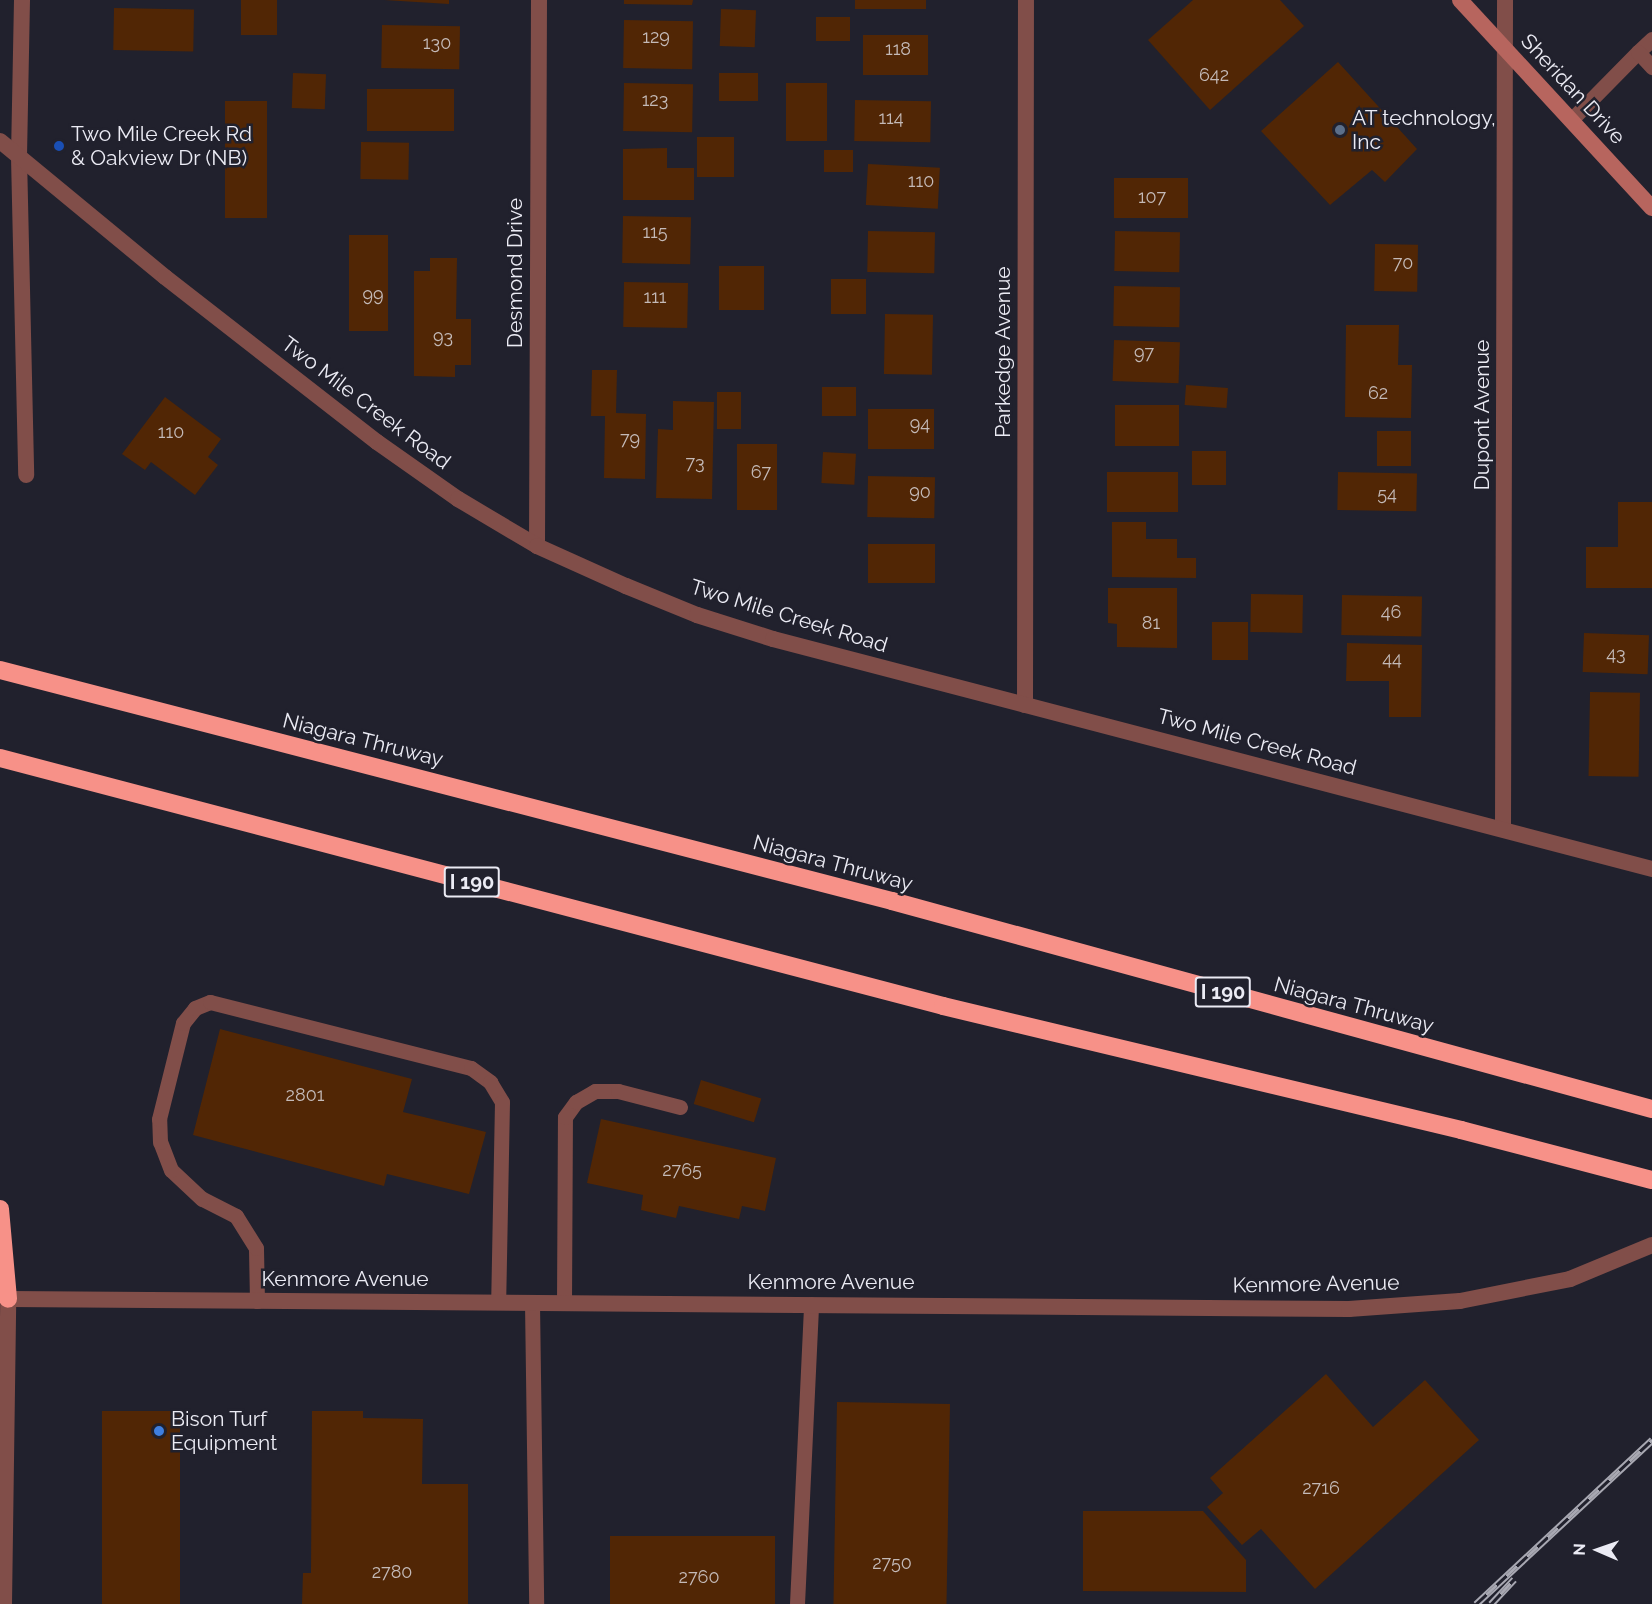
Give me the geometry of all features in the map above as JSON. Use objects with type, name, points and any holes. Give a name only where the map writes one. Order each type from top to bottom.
[{"type":"highway","name":"Niagara Thruway","points":[[0,670],[904,904],[1652,1109]]},
{"type":"highway","name":"I 190","points":[[0,758],[943,1006],[1461,1130],[1652,1180]]},
{"type":"highway","points":[[0,1209],[4,1299]]},
{"type":"main road","name":"Sheridan Drive","points":[[1460,0],[1652,208]]},
{"type":"street","points":[[22,0],[20,157],[26,475]]},
{"type":"street","name":"Desmond Drive","points":[[537,546],[538,0]]},
{"type":"street","name":"Parkedge Avenue","points":[[1025,705],[1026,0]]},
{"type":"street","name":"Dupont Avenue","points":[[1503,829],[1506,0]]},
{"type":"street","name":"Two Mile Creek Road","points":[[0,141],[165,277],[377,442],[458,499],[537,546],[698,615],[773,639],[1652,869]]},
{"type":"street","name":"Kenmore Avenue","points":[[4,1299],[1349,1309],[1460,1301],[1570,1279],[1652,1245]]},
{"type":"street","points":[[4,1299],[4,1604]]},
{"type":"lane","points":[[1571,120],[1652,39]]},
{"type":"lane","points":[[1638,52],[1652,68]]},
{"type":"lane","points":[[257,1300],[256,1248],[236,1216],[202,1198],[171,1170],[160,1142],[159,1119],[183,1023],[195,1008],[210,1002],[471,1068],[490,1082],[502,1102],[498,1302]]},
{"type":"lane","points":[[564,1302],[565,1117],[576,1102],[595,1091],[618,1091],[680,1107]]},
{"type":"lane","points":[[532,1303],[536,1604]]},
{"type":"lane","points":[[797,1604],[811,1304]]},
{"type":"building","points":[[241,0],[277,0],[277,35],[241,35]]},
{"type":"building","points":[[384,0],[449,0],[449,4]]},
{"type":"building","points":[[624,0],[693,0],[692,5],[624,4]]},
{"type":"building","points":[[855,0],[926,0],[926,9],[855,9]]},
{"type":"building","points":[[1193,0],[1280,0],[1304,26],[1210,110],[1148,40]]},
{"type":"building","points":[[114,8],[194,9],[193,51],[113,50]]},
{"type":"building","points":[[721,9],[756,10],[755,47],[720,46]]},
{"type":"building","points":[[816,17],[850,17],[850,41],[816,41]]},
{"type":"building","points":[[624,20],[693,21],[692,69],[623,68]]},
{"type":"building","points":[[382,25],[460,26],[459,69],[381,68]]},
{"type":"building","points":[[863,35],[928,35],[928,75],[863,75]]},
{"type":"building","points":[[1338,62],[1417,149],[1385,182],[1372,170],[1330,205],[1261,131]]},
{"type":"building","points":[[293,73],[326,74],[325,109],[292,108]]},
{"type":"building","points":[[719,73],[758,73],[758,101],[719,101]]},
{"type":"building","points":[[624,83],[693,84],[692,132],[623,131]]},
{"type":"building","points":[[786,83],[827,83],[827,141],[786,141]]},
{"type":"building","points":[[367,89],[454,89],[454,131],[367,131]]},
{"type":"building","points":[[855,100],[931,101],[930,142],[854,141]]},
{"type":"building","points":[[225,101],[267,101],[267,218],[225,218]]},
{"type":"building","points":[[697,137],[734,137],[734,177],[697,177]]},
{"type":"building","points":[[361,142],[409,143],[408,180],[360,179]]},
{"type":"building","points":[[667,148],[667,168],[694,168],[694,200],[623,200],[623,149]]},
{"type":"building","points":[[824,150],[853,150],[853,172],[824,172]]},
{"type":"building","points":[[868,164],[940,168],[938,209],[866,205]]},
{"type":"building","points":[[1114,178],[1188,178],[1188,218],[1114,218]]},
{"type":"building","points":[[623,216],[691,217],[690,264],[622,263]]},
{"type":"building","points":[[868,231],[935,232],[934,273],[867,272]]},
{"type":"building","points":[[1115,231],[1180,232],[1179,272],[1114,271]]},
{"type":"building","points":[[349,235],[388,235],[388,331],[349,331]]},
{"type":"building","points":[[1375,244],[1418,245],[1417,292],[1374,291]]},
{"type":"building","points":[[430,258],[457,258],[456,319],[471,319],[471,365],[455,365],[455,377],[414,376],[414,271],[430,271]]},
{"type":"building","points":[[719,266],[764,266],[764,310],[719,310]]},
{"type":"building","points":[[831,279],[866,279],[866,314],[831,314]]},
{"type":"building","points":[[624,282],[688,283],[687,328],[623,327]]},
{"type":"building","points":[[1114,286],[1180,287],[1179,327],[1113,326]]},
{"type":"building","points":[[885,314],[933,315],[932,375],[884,374]]},
{"type":"building","points":[[1346,325],[1399,325],[1398,365],[1412,365],[1411,418],[1345,417]]},
{"type":"building","points":[[1114,340],[1180,342],[1179,383],[1113,381]]},
{"type":"building","points":[[592,370],[617,370],[616,413],[646,414],[645,479],[604,478],[605,416],[591,416]]},
{"type":"building","points":[[1186,385],[1228,388],[1227,408],[1185,405]]},
{"type":"building","points":[[822,387],[856,387],[856,416],[822,416]]},
{"type":"building","points":[[717,392],[741,392],[741,429],[717,429]]},
{"type":"building","points":[[165,397],[221,439],[208,457],[218,465],[195,495],[151,462],[145,470],[122,454]]},
{"type":"building","points":[[673,401],[714,402],[712,499],[656,498],[658,429],[673,430]]},
{"type":"building","points":[[1115,405],[1179,405],[1179,446],[1115,446]]},
{"type":"building","points":[[868,409],[934,409],[934,449],[868,449]]},
{"type":"building","points":[[1377,431],[1411,431],[1411,466],[1377,466]]},
{"type":"building","points":[[737,444],[777,444],[777,510],[737,510]]},
{"type":"building","points":[[1192,451],[1226,451],[1226,485],[1192,485]]},
{"type":"building","points":[[823,452],[856,454],[854,485],[821,483]]},
{"type":"building","points":[[1107,472],[1178,472],[1178,512],[1107,512]]},
{"type":"building","points":[[1338,472],[1417,473],[1416,511],[1337,510]]},
{"type":"building","points":[[868,476],[935,477],[934,518],[867,517]]},
{"type":"building","points":[[1618,502],[1652,502],[1652,588],[1586,588],[1586,547],[1618,547]]},
{"type":"building","points":[[1112,522],[1146,522],[1146,539],[1177,539],[1177,558],[1196,558],[1196,578],[1112,577]]},
{"type":"building","points":[[868,544],[935,544],[935,583],[868,583]]},
{"type":"building","points":[[1108,588],[1177,588],[1177,648],[1117,647],[1117,624],[1108,623]]},
{"type":"building","points":[[1251,594],[1303,595],[1302,633],[1250,632]]},
{"type":"building","points":[[1342,595],[1422,596],[1421,636],[1341,635]]},
{"type":"building","points":[[1212,622],[1248,622],[1248,660],[1212,660]]},
{"type":"building","points":[[1584,633],[1649,635],[1648,674],[1583,672]]},
{"type":"building","points":[[1347,643],[1422,645],[1421,717],[1389,717],[1389,681],[1346,681]]},
{"type":"building","points":[[1590,692],[1640,693],[1639,777],[1589,776]]},
{"type":"building","points":[[220,1029],[412,1079],[403,1112],[486,1132],[469,1194],[387,1174],[384,1186],[193,1135]]},
{"type":"building","points":[[701,1080],[761,1098],[754,1122],[694,1104]]},
{"type":"building","points":[[601,1119],[776,1158],[765,1211],[742,1206],[739,1219],[679,1206],[676,1218],[641,1210],[643,1195],[587,1183]]},
{"type":"building","points":[[1326,1374],[1373,1427],[1425,1380],[1479,1440],[1315,1589],[1261,1529],[1242,1545],[1207,1507],[1223,1493],[1210,1478]]},
{"type":"building","points":[[837,1402],[950,1404],[946,1604],[833,1604]]},
{"type":"building","points":[[102,1411],[180,1411],[180,1604],[102,1604]]},
{"type":"building","points":[[312,1411],[363,1411],[363,1418],[423,1419],[422,1484],[468,1484],[468,1604],[302,1604],[303,1573],[311,1573]]},
{"type":"building","points":[[1083,1511],[1203,1511],[1246,1560],[1246,1592],[1083,1591]]},
{"type":"building","points":[[610,1536],[775,1536],[775,1604],[610,1604]]},
{"type":"railway","points":[[1476,1604],[1652,1440]]},
{"type":"railway","points":[[1491,1604],[1514,1579]]},
{"type":"place","name":"AT technology, Inc","points":[[1340,130]]},
{"type":"place","name":"Two Mile Creek Rd & Oakview Dr (NB)","points":[[59,146]]},
{"type":"place","name":"Bison Turf Equipment","points":[[159,1431]]}]
